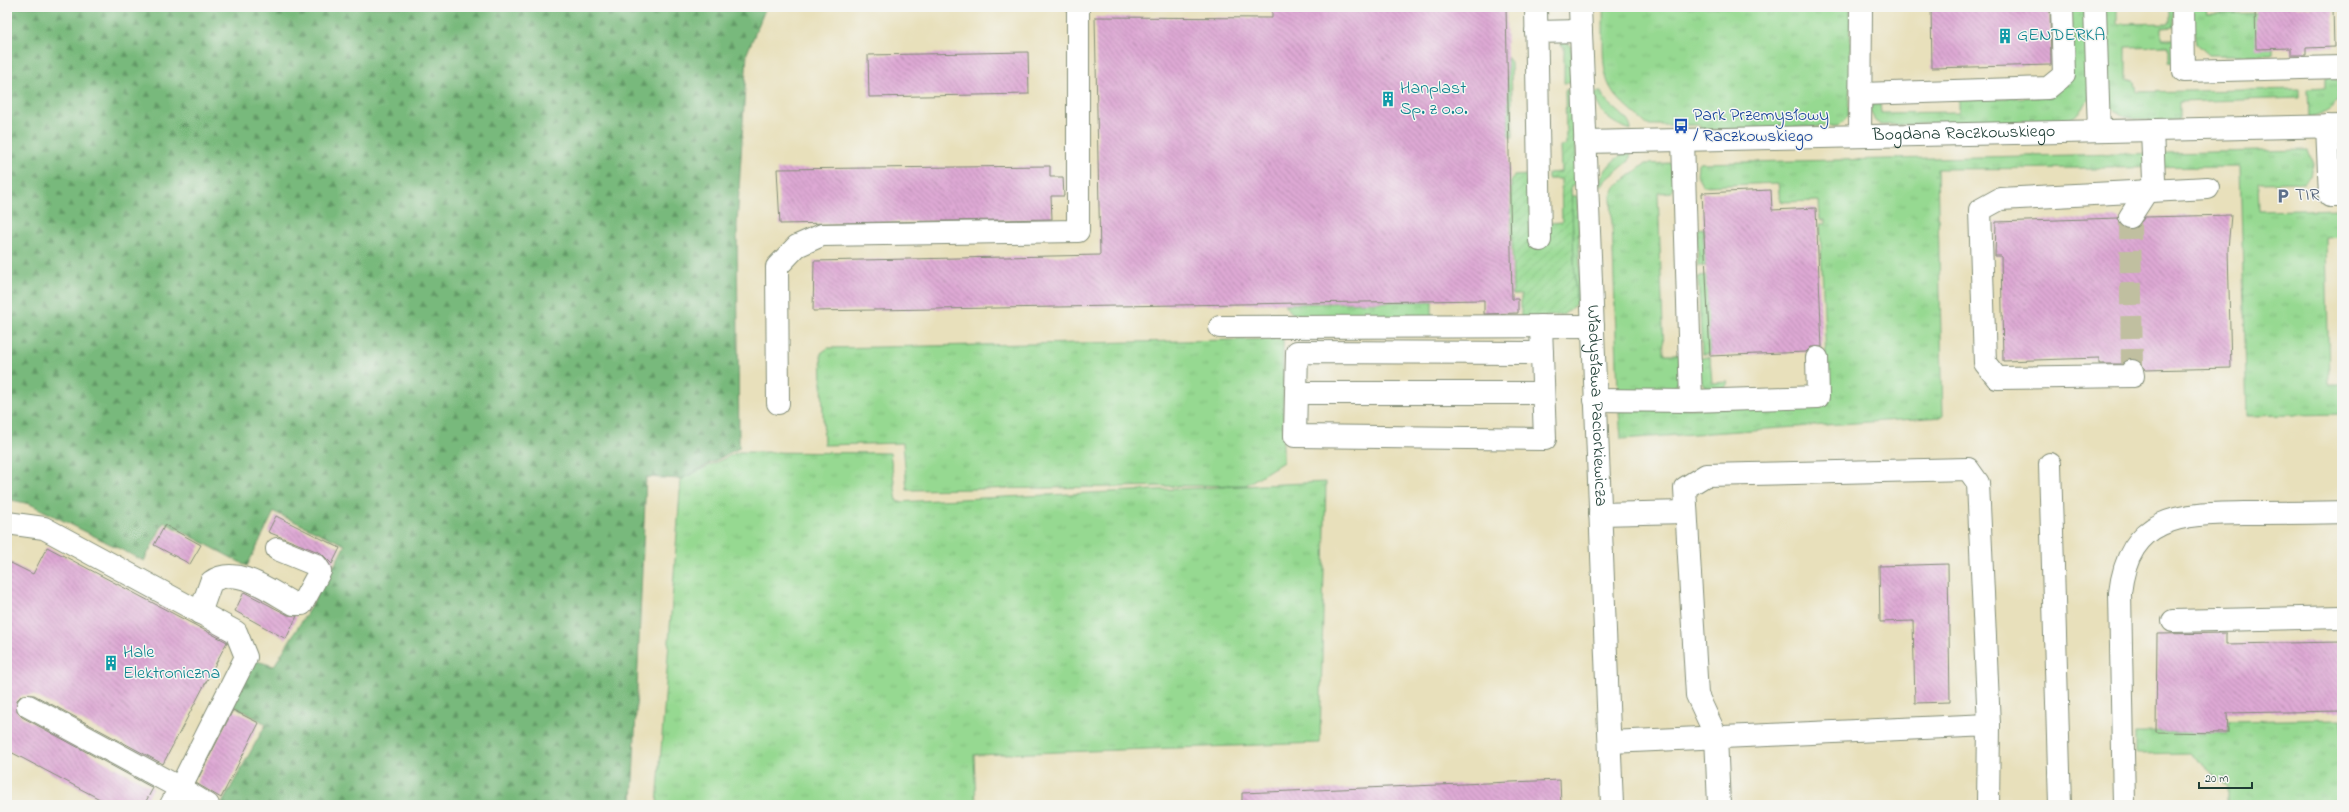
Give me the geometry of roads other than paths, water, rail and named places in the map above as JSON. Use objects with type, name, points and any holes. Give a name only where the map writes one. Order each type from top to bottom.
[{"type":"street","points":[[778,403],[777,267],[796,246],[822,235],[1078,231],[1078,7]]},
{"type":"street","points":[[1536,7],[1540,240]]},
{"type":"street","name":"Władysława Paciorkiewicza","points":[[1580,7],[1612,805]]},
{"type":"street","points":[[1860,136],[1861,7]]},
{"type":"street","points":[[1861,94],[2048,88],[2064,75],[2062,7]]},
{"type":"street","points":[[2096,7],[2099,131]]},
{"type":"street","points":[[2183,7],[2184,71],[2342,67]]},
{"type":"street","points":[[1536,32],[1581,31]]},
{"type":"street","points":[[2335,126],[2330,196],[2342,196]]},
{"type":"street","name":"Bogdana Raczkowskiego","points":[[1586,142],[2335,126]]},
{"type":"street","points":[[2130,217],[2144,193],[2154,180],[2152,130]]},
{"type":"street","points":[[1683,140],[1691,401]]},
{"type":"street","points":[[2132,371],[2132,376],[1997,378],[1985,363],[1980,210],[2000,199],[2144,193],[2208,188]]},
{"type":"street","points":[[1541,326],[1542,353],[1543,393],[1545,439],[1295,436],[1296,352],[1542,353]]},
{"type":"street","points":[[1220,327],[1593,326]]},
{"type":"street","points":[[1596,400],[1691,401],[1818,397],[1817,358]]},
{"type":"street","points":[[1296,393],[1543,393]]},
{"type":"street","points":[[2050,464],[2060,805]]},
{"type":"street","points":[[1719,805],[1716,736],[1697,694],[1685,488],[1706,475],[1968,469],[1978,483],[1989,725],[1988,805]]},
{"type":"street","points":[[1600,514],[1686,512]]},
{"type":"street","points":[[2124,805],[2120,594],[2127,562],[2132,552],[2152,530],[2175,518],[2212,514],[2342,512]]},
{"type":"street","points":[[7,523],[44,528],[236,632],[246,657],[176,797]]},
{"type":"street","points":[[200,613],[211,582],[223,577],[244,578],[294,604],[302,604],[320,571],[316,565],[277,549]]},
{"type":"street","points":[[2172,621],[2342,618]]},
{"type":"street","points":[[28,706],[176,797],[208,805]]},
{"type":"street","points":[[1610,742],[1716,736],[1989,725]]},
{"type":"tunnel","points":[[2130,217],[2132,371]]},
{"type":"place","name":"GENDERKA","points":[[2005,36]]},
{"type":"place","name":"Hanplast Sp. z o.o.","points":[[1388,99]]},
{"type":"place","name":"Park Przemysłowy / Raczkowskiego","points":[[1681,126]]},
{"type":"place","name":"TIR","points":[[2283,196]]},
{"type":"place","name":"Hale Elektroniczna","points":[[111,663]]}]
